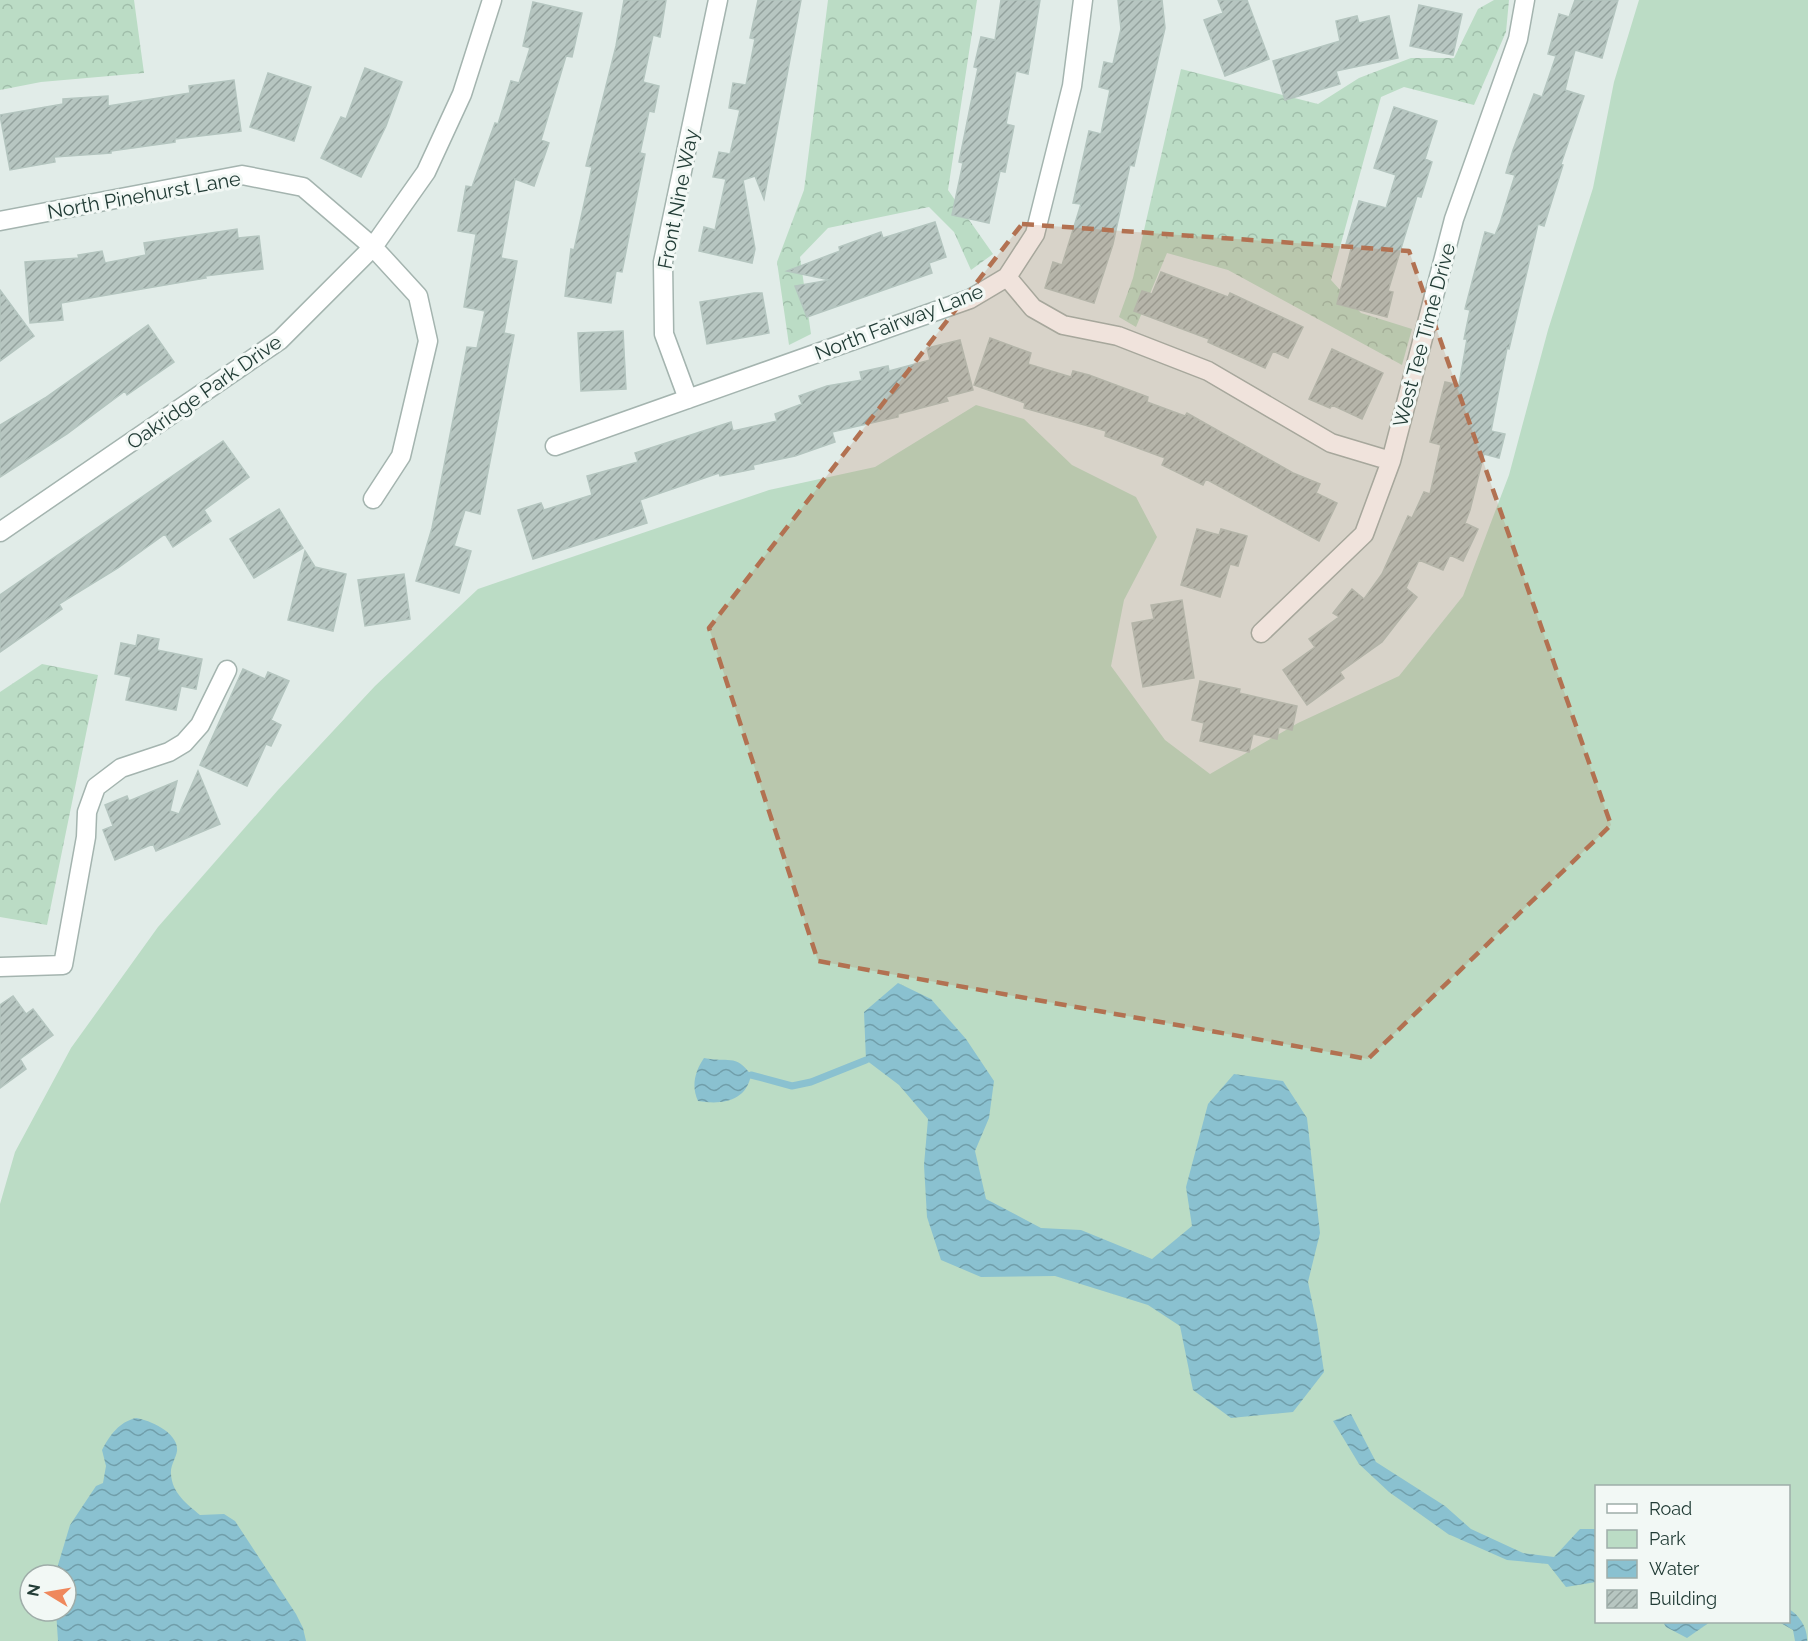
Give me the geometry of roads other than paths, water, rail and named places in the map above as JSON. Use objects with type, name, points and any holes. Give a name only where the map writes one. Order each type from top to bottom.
[{"type":"street","name":"Oakridge Park Drive","points":[[0,532],[280,340],[373,247],[426,172],[462,94],[492,0]]},
{"type":"street","name":"Front Nine Way","points":[[688,399],[664,334],[663,262],[718,0]]},
{"type":"street","points":[[1007,278],[1035,234],[1072,86],[1083,0]]},
{"type":"street","name":"West Tee Time Drive","points":[[1261,633],[1364,534],[1391,461],[1454,219],[1518,39],[1525,0]]},
{"type":"street","name":"North Pinehurst Lane","points":[[0,221],[242,175],[303,187],[373,247],[418,296],[428,341],[401,456],[373,499]]},
{"type":"street","name":"North Fairway Lane","points":[[688,399],[970,299],[1007,278],[1033,308],[1063,325],[1118,336],[1208,371],[1331,443],[1391,461]]},
{"type":"street","points":[[555,446],[688,399]]},
{"type":"street","points":[[0,967],[63,965],[86,837],[87,812],[96,787],[121,768],[169,752],[184,743],[200,725],[227,670]]},
{"type":"water","points":[[898,983],[931,999],[966,1039],[994,1081],[989,1118],[975,1151],[986,1199],[1041,1228],[1081,1230],[1152,1259],[1192,1226],[1186,1187],[1208,1104],[1234,1074],[1283,1081],[1307,1118],[1320,1233],[1308,1282],[1324,1372],[1293,1412],[1231,1418],[1193,1390],[1180,1326],[1148,1305],[1055,1276],[981,1277],[941,1260],[927,1217],[924,1165],[928,1119],[899,1085],[866,1060],[864,1012]]},
{"type":"water","points":[[704,1058],[736,1061],[746,1068],[751,1075],[744,1091],[724,1102],[698,1101],[695,1079]]},
{"type":"water","points":[[1351,1414],[1376,1462],[1445,1506],[1471,1529],[1523,1553],[1554,1557],[1580,1529],[1595,1529],[1595,1582],[1566,1587],[1548,1564],[1507,1560],[1448,1534],[1389,1492],[1359,1464],[1333,1421]]},
{"type":"water","points":[[136,1418],[149,1421],[169,1433],[176,1444],[177,1451],[171,1474],[177,1492],[200,1515],[224,1514],[235,1521],[296,1614],[306,1641],[58,1641],[57,1623],[78,1623],[78,1563],[59,1563],[70,1525],[96,1486],[103,1483],[106,1466],[102,1450],[108,1439],[120,1426]]},
{"type":"water","points":[[1790,1610],[1802,1622],[1807,1641],[1795,1641],[1793,1630],[1781,1623],[1790,1623]]},
{"type":"water","points":[[1664,1623],[1709,1623],[1687,1638],[1666,1627]]},
{"type":"waterway","points":[[751,1075],[792,1086],[811,1082],[866,1060]]}]
